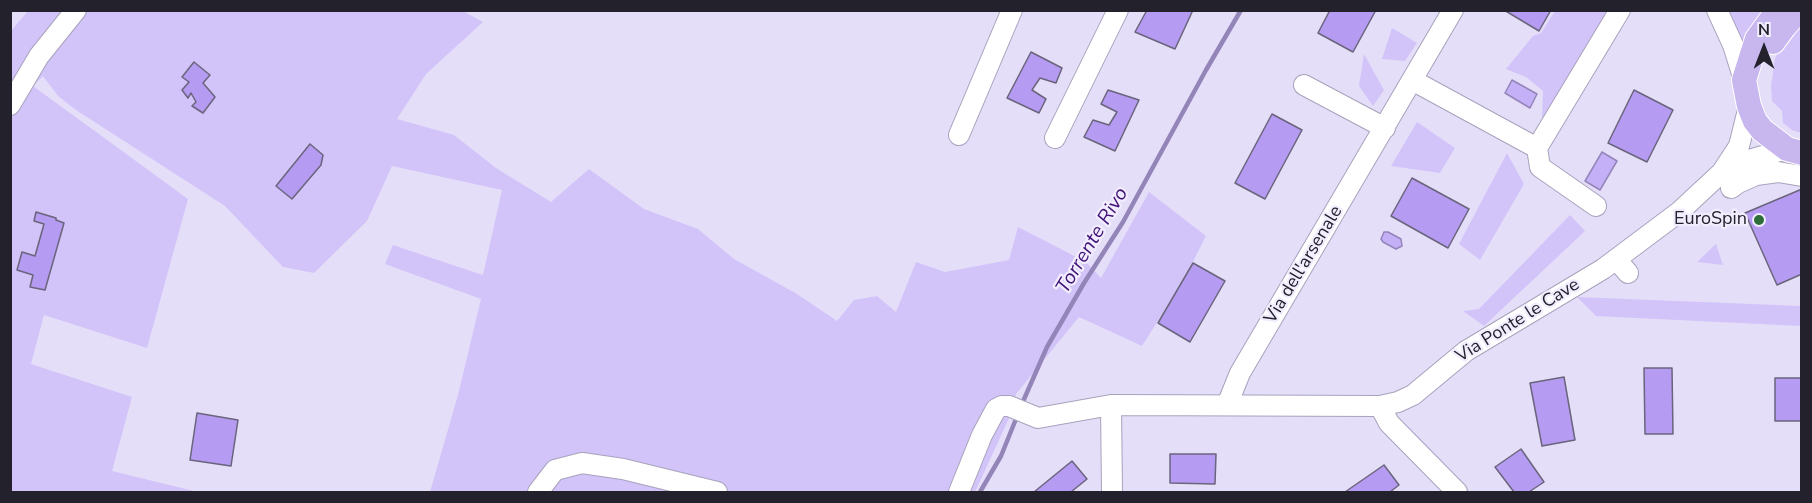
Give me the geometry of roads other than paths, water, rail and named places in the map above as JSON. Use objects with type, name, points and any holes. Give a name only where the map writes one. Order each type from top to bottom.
[{"type":"main road","points":[[1778,10],[1758,39],[1744,80],[1749,106],[1755,121],[1762,130],[1794,153]]},
{"type":"main road","points":[[1794,153],[1763,116],[1759,85],[1762,65],[1773,43],[1799,10]]},
{"type":"street","points":[[10,105],[39,56],[76,10]]},
{"type":"street","points":[[959,135],[1012,10]]},
{"type":"street","points":[[1055,138],[1118,10]]},
{"type":"street","name":"Via dell'arsenale","points":[[1227,405],[1240,373],[1453,10]]},
{"type":"street","points":[[1596,206],[1540,168],[1537,148],[1620,10]]},
{"type":"street","points":[[1717,10],[1733,45],[1744,80]]},
{"type":"street","points":[[1412,80],[1537,148]]},
{"type":"street","points":[[1304,85],[1384,128]]},
{"type":"street","name":"Via Ponte le Cave","points":[[1727,180],[1740,146],[1749,106]]},
{"type":"street","points":[[1727,180],[1738,183],[1756,175],[1778,172],[1794,153]]},
{"type":"street","name":"Via Ponte le Cave","points":[[959,492],[982,435],[996,409],[1002,406],[1010,406],[1033,416],[1111,405],[1380,406],[1398,402],[1413,395],[1448,365],[1487,337],[1622,266],[1679,212],[1727,180],[1752,159],[1794,153]]},
{"type":"street","points":[[1111,405],[1112,492]]},
{"type":"street","points":[[1380,406],[1389,423],[1457,492]]},
{"type":"street","points":[[538,492],[555,470],[582,463],[623,469],[717,492]]},
{"type":"waterway","name":"Torrente Rivo","points":[[1021,406],[1047,347],[1123,222],[1241,10]]},
{"type":"waterway","name":"Torrente Rivo","points":[[980,492],[1001,456],[1018,414]]},
{"type":"place","name":"EuroSpin","points":[[1759,220]]}]
